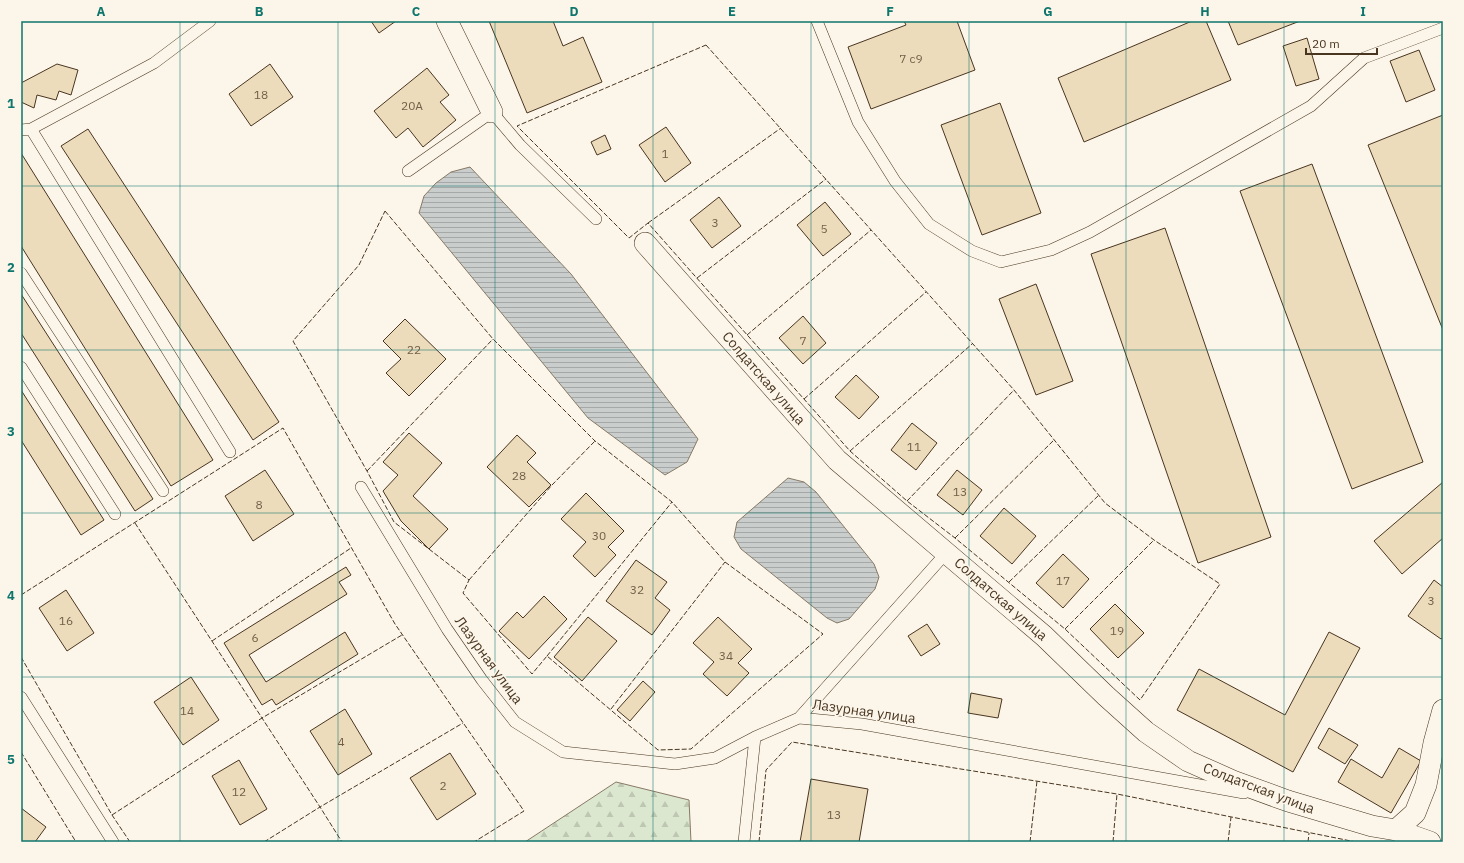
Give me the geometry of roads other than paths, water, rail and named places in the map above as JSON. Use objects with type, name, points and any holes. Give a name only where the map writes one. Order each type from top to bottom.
[{"type":"street","points":[[447,21],[454,39],[492,112]]},
{"type":"street","name":"Солдатская улица","points":[[645,243],[837,460],[1044,636],[1146,732],[1188,761],[1233,781],[1288,801],[1372,826],[1396,830],[1430,842]]},
{"type":"street","points":[[1396,830],[1415,812],[1426,785],[1434,743],[1443,710]]},
{"type":"lane","points":[[210,21],[154,63],[26,129],[230,452]]},
{"type":"lane","points":[[817,21],[858,122],[900,187],[929,224],[972,251],[1001,262],[1051,250],[1090,232],[1311,106],[1364,58],[1443,28]]},
{"type":"lane","points":[[408,171],[492,112],[520,146],[596,219]]},
{"type":"lane","points":[[21,272],[163,491]]},
{"type":"lane","points":[[21,367],[115,514]]},
{"type":"lane","name":"Лазурная улица","points":[[361,487],[447,629],[482,680],[515,722],[563,752],[675,764],[715,758],[754,737],[799,718],[862,724],[1288,801]]},
{"type":"lane","points":[[799,718],[947,552]]},
{"type":"lane","points":[[21,698],[113,842]]},
{"type":"lane","points":[[744,842],[754,737]]}]
